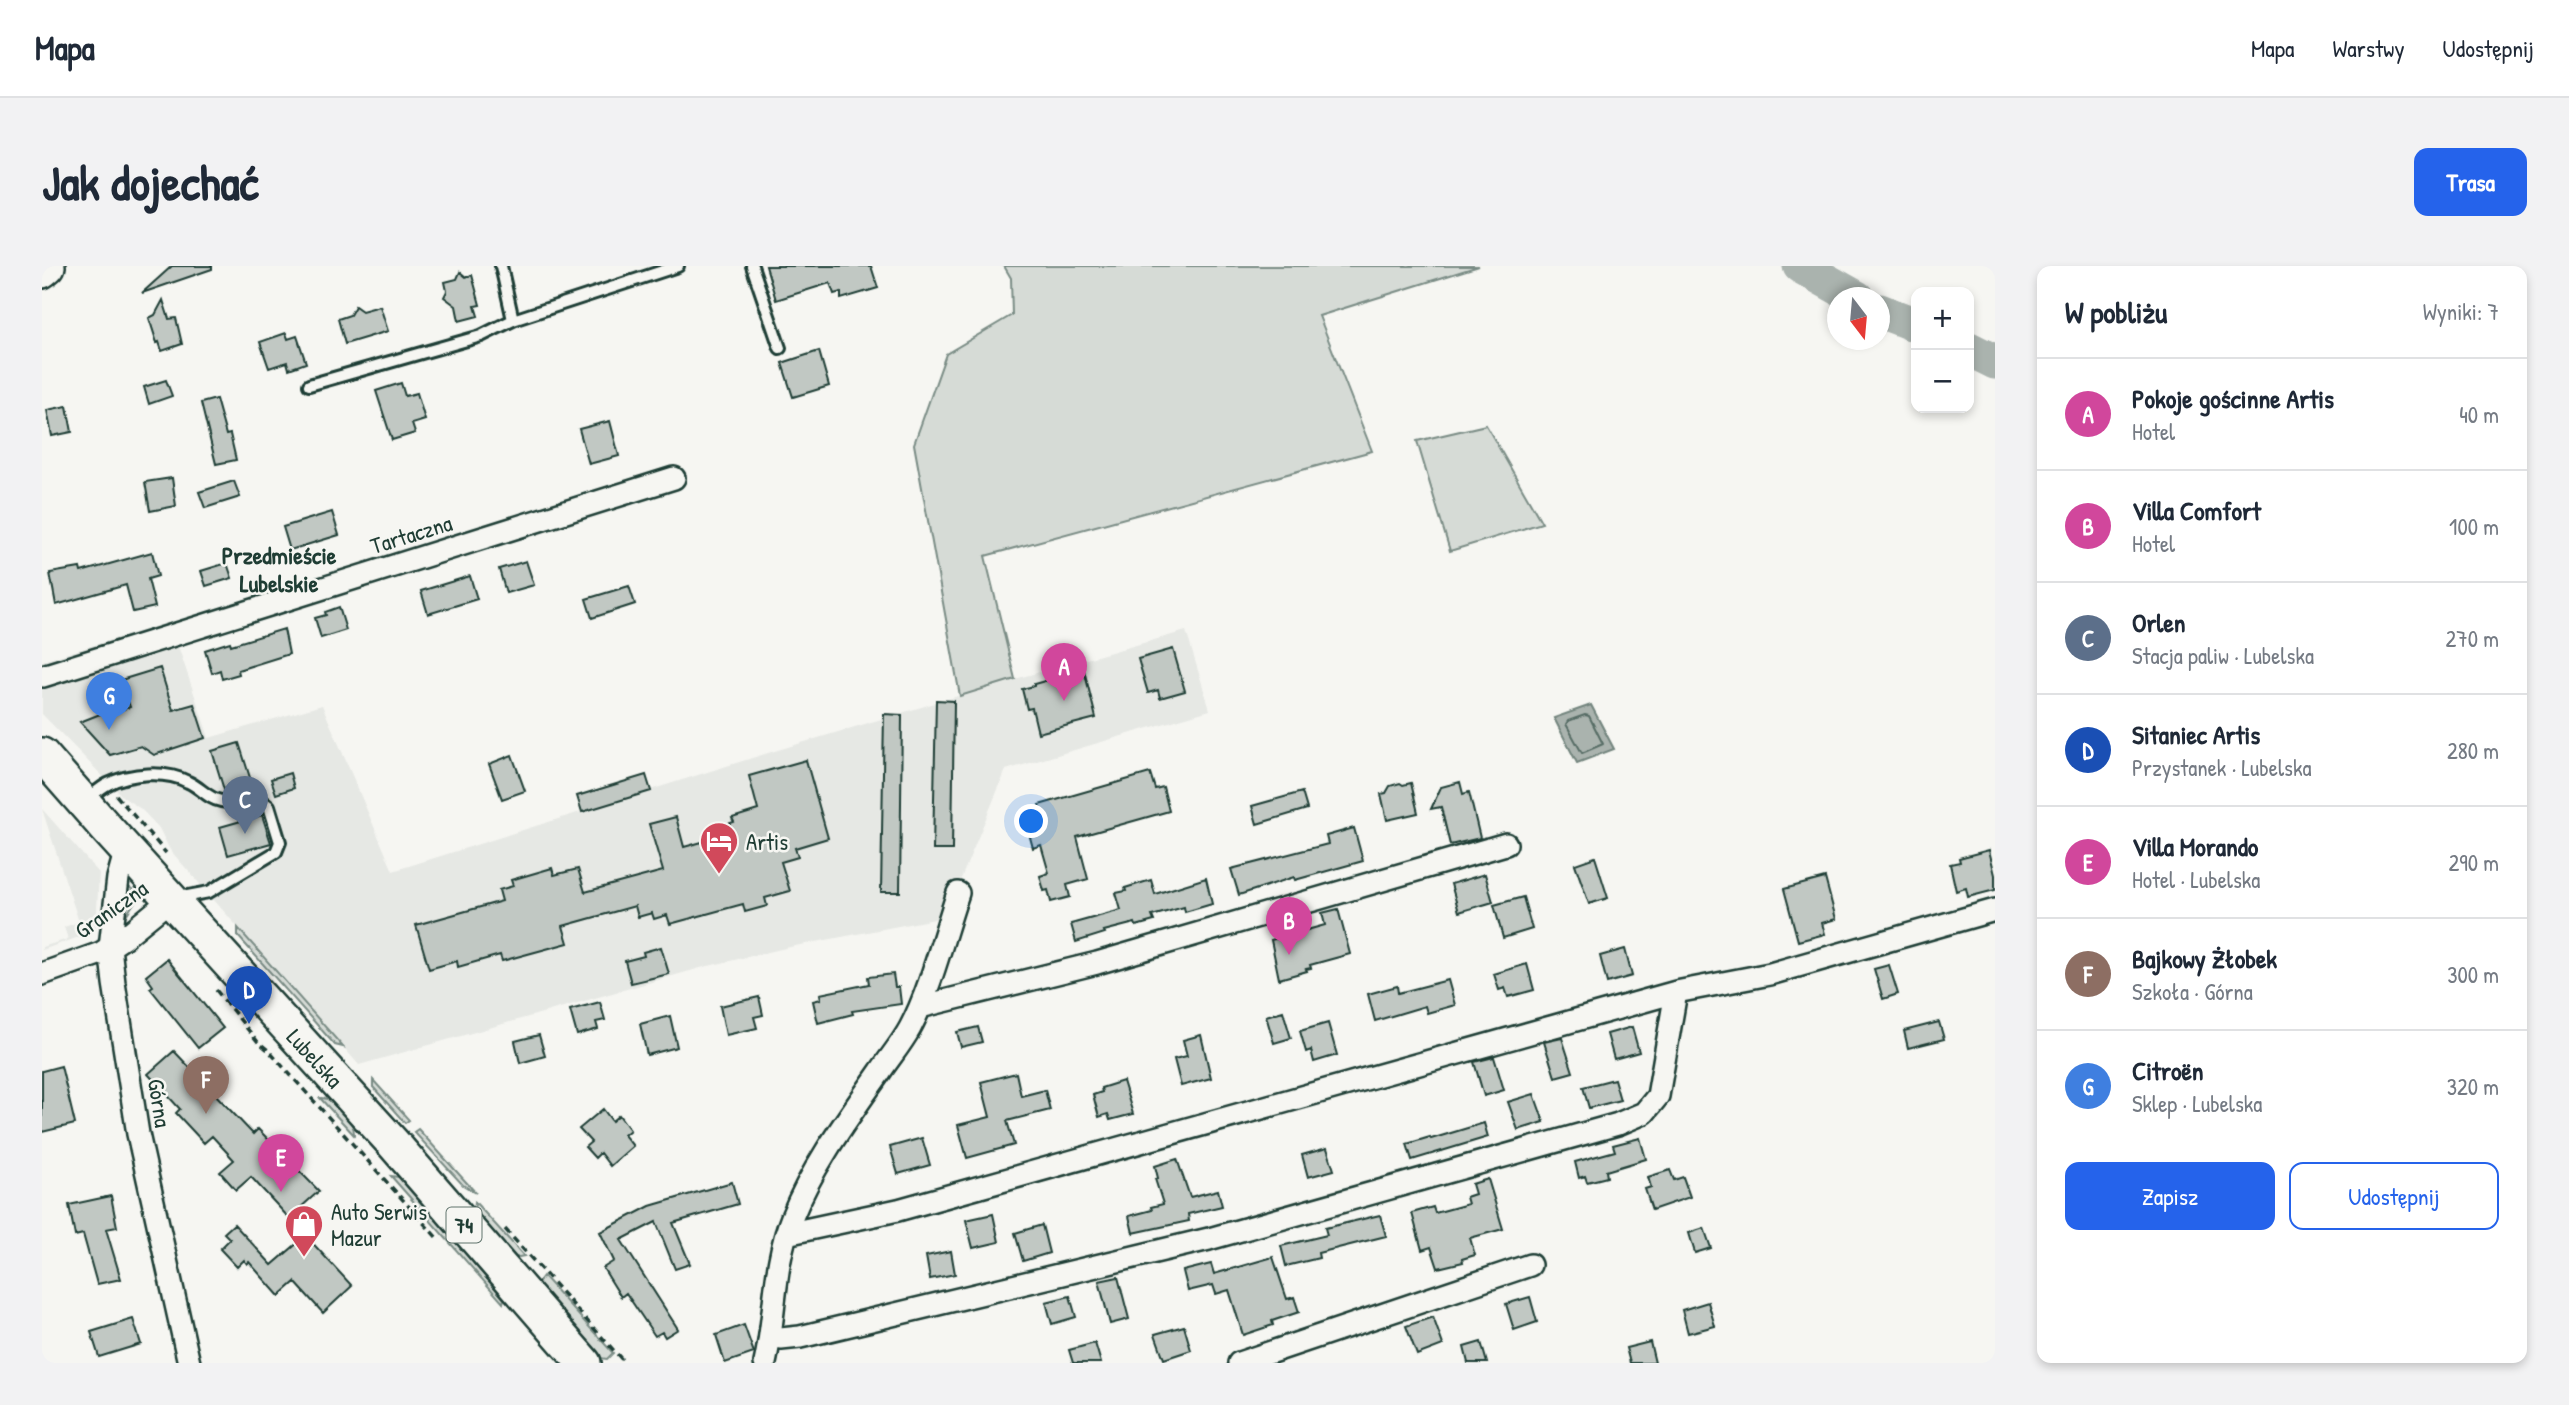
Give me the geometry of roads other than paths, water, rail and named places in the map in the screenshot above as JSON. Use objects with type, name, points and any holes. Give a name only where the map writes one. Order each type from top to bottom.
[{"type":"main road","points":[[42,271],[48,266]]},
{"type":"main road","name":"Lubelska","points":[[42,755],[427,1182],[584,1363]]},
{"type":"street","name":"Tartaczna","points":[[42,681],[674,478]]},
{"type":"street","points":[[920,1007],[1097,963],[1506,844]]},
{"type":"street","name":"Górna","points":[[126,849],[118,878],[110,947],[138,1134],[190,1363]]},
{"type":"street","points":[[765,1363],[786,1234],[813,1175],[909,1030],[920,1007],[958,892]]},
{"type":"street","name":"Graniczna","points":[[42,974],[92,958],[171,899]]},
{"type":"street","points":[[786,1234],[898,1210],[1653,996],[1770,974],[1995,910]]},
{"type":"street","points":[[771,1336],[781,1339],[800,1337],[1209,1239],[1618,1124],[1644,1113],[1658,1096],[1676,992]]},
{"type":"street","points":[[1239,1363],[1531,1265]]},
{"type":"lane","points":[[501,266],[513,320]]},
{"type":"lane","points":[[309,385],[481,336],[513,320],[678,266]]},
{"type":"lane","points":[[752,266],[779,348]]},
{"type":"lane","points":[[84,802],[108,784],[132,777],[159,775],[181,778],[222,802],[258,800],[269,806],[280,842],[276,852],[209,892],[171,899]]},
{"type":"water","points":[[1591,705],[1614,749],[1577,763],[1554,718]]},
{"type":"waterway","points":[[1800,266],[1837,287]]},
{"type":"waterway","points":[[1890,315],[1911,323]]},
{"type":"waterway","points":[[1971,350],[1995,362]]},
{"type":"place","name":"Pokoje gościnne Artis","points":[[1064,701]]},
{"type":"place","name":"Citroën","points":[[109,730]]},
{"type":"place","name":"Orlen","points":[[245,834]]},
{"type":"place","name":"Artis","points":[[719,875]]},
{"type":"place","name":"Villa Comfort","points":[[1289,955]]},
{"type":"place","name":"Sitaniec Artis","points":[[249,1024]]},
{"type":"place","name":"Bajkowy Żłobek","points":[[206,1114]]},
{"type":"place","name":"Villa Morando","points":[[281,1192]]},
{"type":"place","name":"Auto Serwis Mazur","points":[[304,1258]]},
{"type":"district","name":"Przedmieście Lubelskie","points":[[279,569]]}]
